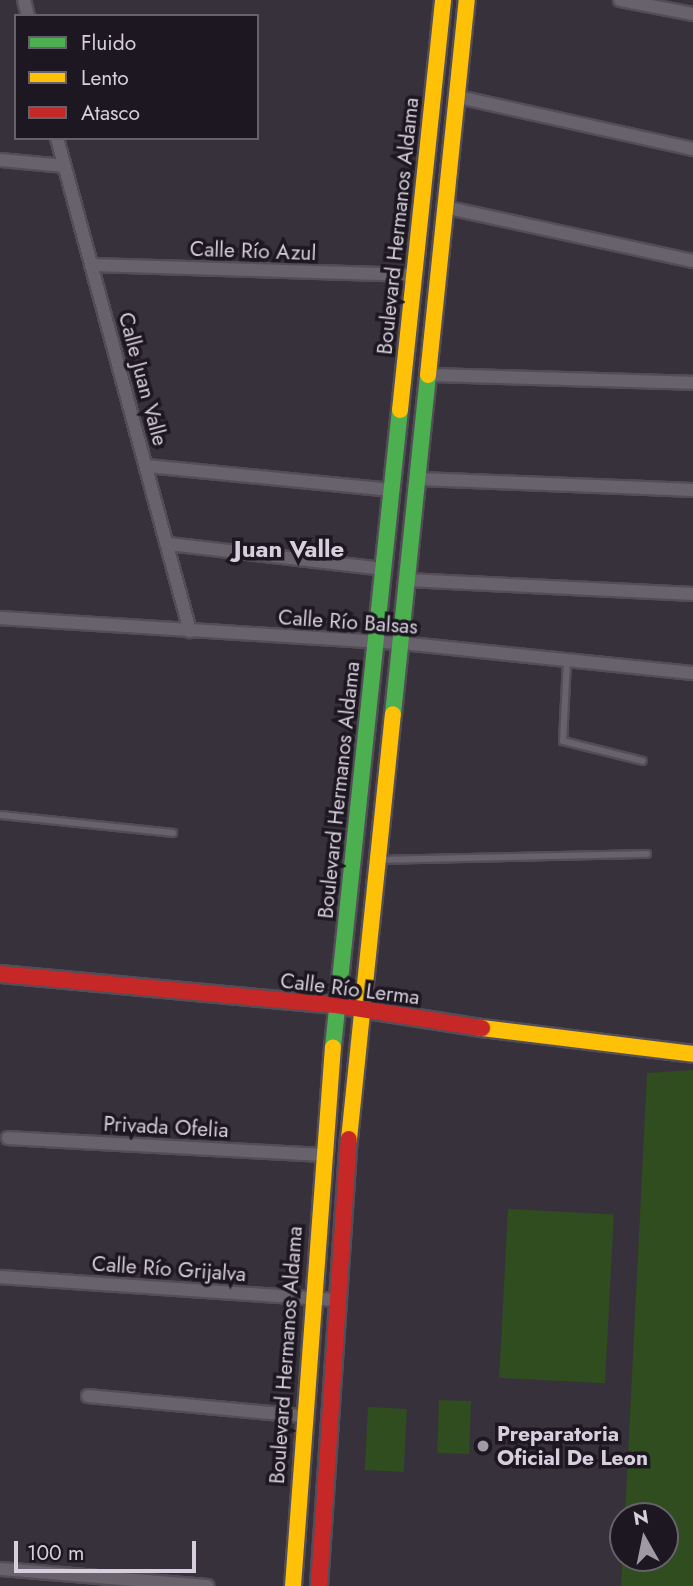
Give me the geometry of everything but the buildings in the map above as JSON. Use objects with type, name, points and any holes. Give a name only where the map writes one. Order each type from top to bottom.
[{"type":"main road","name":"Boulevard Hermanos Aldama","points":[[292,1586],[308,1298],[336,1005],[443,0]]},
{"type":"main road","points":[[319,1586],[335,1300],[448,208],[467,0]]},
{"type":"main road","name":"Calle Río Lerma","points":[[0,974],[336,1005],[597,1047],[693,1054]]},
{"type":"street","points":[[620,0],[693,14]]},
{"type":"street","points":[[458,97],[693,149]]},
{"type":"street","name":"Calle Juan Valle","points":[[58,140],[190,631]]},
{"type":"street","points":[[0,160],[64,166]]},
{"type":"street","points":[[448,208],[693,261]]},
{"type":"street","name":"Calle Río Azul","points":[[92,265],[414,275]]},
{"type":"street","points":[[431,374],[693,383]]},
{"type":"street","points":[[147,466],[392,490]]},
{"type":"street","points":[[420,479],[693,490]]},
{"type":"street","points":[[168,544],[384,569]]},
{"type":"street","points":[[408,580],[693,594]]},
{"type":"street","name":"Calle Río Balsas","points":[[0,618],[401,643],[693,673]]},
{"type":"street","name":"Privada Ofelia","points":[[8,1138],[322,1156]]},
{"type":"street","name":"Calle Río Grijalva","points":[[0,1277],[335,1300]]},
{"type":"street","points":[[88,1396],[302,1416]]},
{"type":"street","points":[[0,1569],[207,1586]]},
{"type":"lane","points":[[567,660],[563,741],[643,761]]},
{"type":"lane","points":[[0,815],[173,833]]},
{"type":"lane","points":[[379,860],[647,854]]},
{"type":"green space","points":[[693,1070],[693,1586],[621,1586],[622,1572],[679,1572],[679,1502],[626,1502],[647,1073]]},
{"type":"green space","points":[[508,1209],[614,1215],[605,1383],[499,1378]]},
{"type":"green space","points":[[439,1400],[471,1401],[469,1454],[437,1453]]},
{"type":"green space","points":[[368,1407],[407,1409],[404,1472],[365,1470]]},
{"type":"traffic: fast","points":[[393,714],[428,375]]},
{"type":"traffic: fast","points":[[333,1047],[400,410]]},
{"type":"traffic: slow","points":[[400,410],[443,0]]},
{"type":"traffic: slow","points":[[428,375],[467,0]]},
{"type":"traffic: slow","points":[[349,1139],[393,714]]},
{"type":"traffic: slow","points":[[482,1028],[693,1054]]},
{"type":"traffic: slow","points":[[293,1586],[333,1047]]},
{"type":"traffic: jam","points":[[0,974],[336,1005],[482,1028]]},
{"type":"traffic: jam","points":[[319,1586],[349,1139]]},
{"type":"place","name":"Preparatoria Oficial De Leon","points":[[483,1446]]},
{"type":"district","name":"Juan Valle","points":[[289,549]]}]
